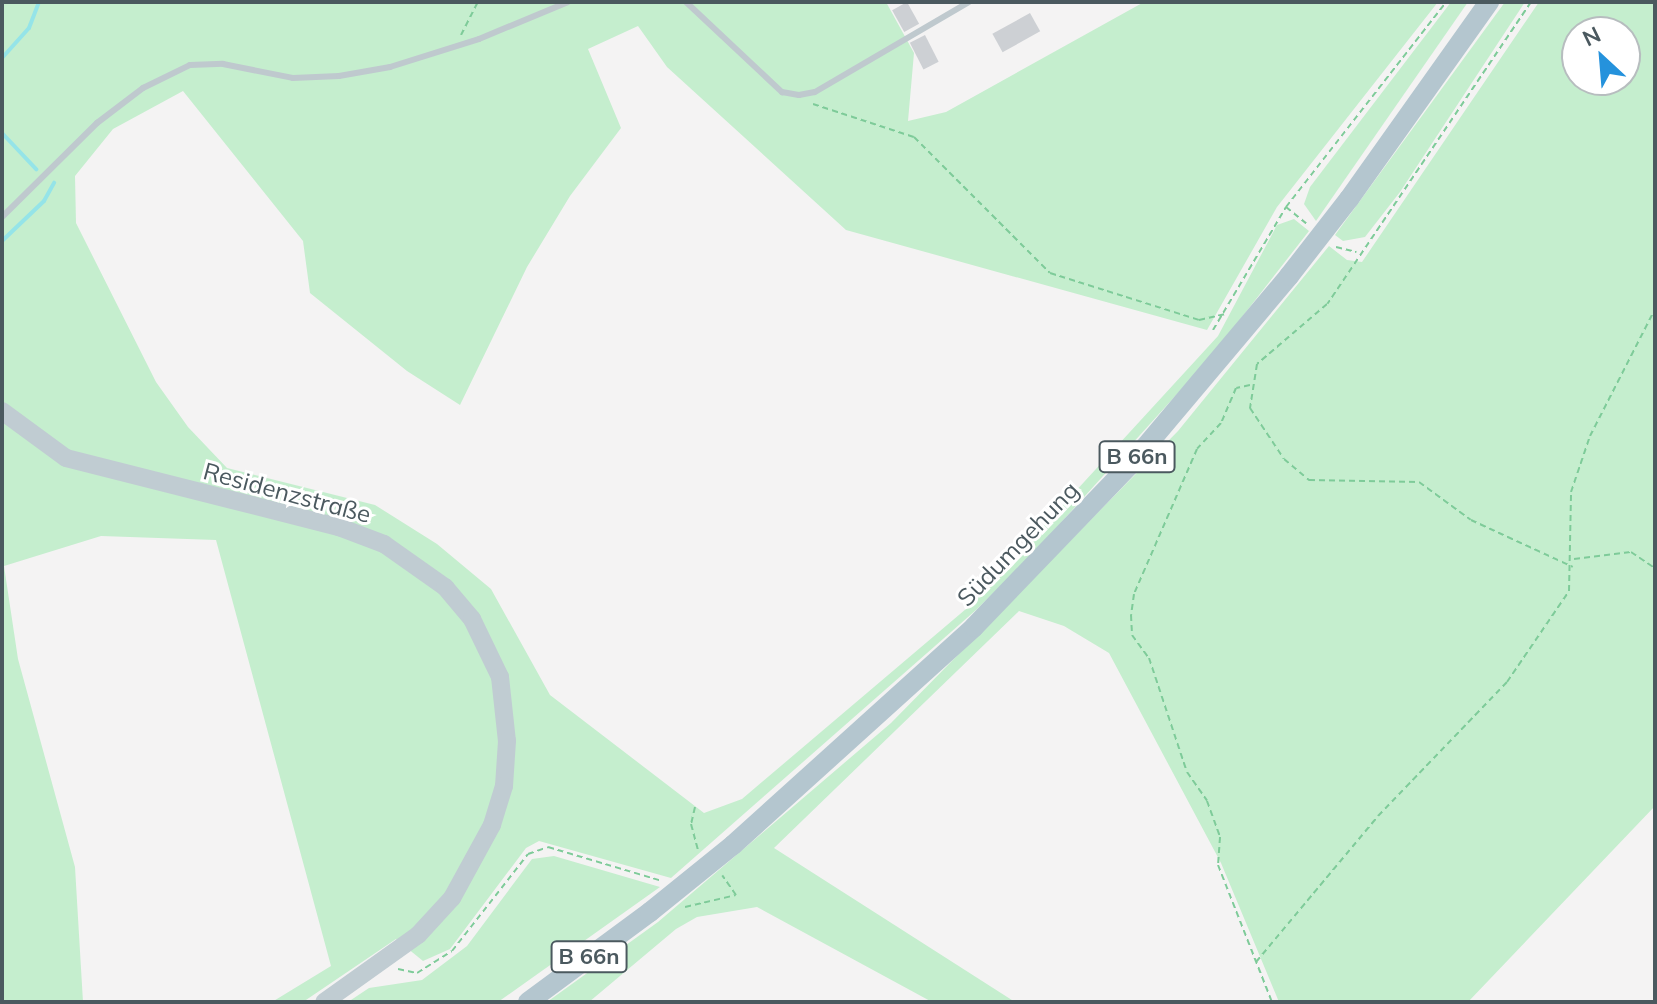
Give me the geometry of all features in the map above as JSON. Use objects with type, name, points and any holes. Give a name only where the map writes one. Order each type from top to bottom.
[{"type":"main road","name":"Südumgehung","points":[[528,1002],[650,912],[733,845],[974,627],[1130,465],[1289,276],[1349,199],[1489,2]]},
{"type":"main road","name":"Residenzstraße","points":[[2,411],[43,444],[80,463],[339,527],[384,544],[445,587],[472,619],[500,677],[507,741],[504,786],[474,863],[452,898],[418,935],[324,1002]]},
{"type":"lane","points":[[2,217],[97,123],[143,88],[190,65],[223,64],[293,78],[339,76],[390,67],[454,47],[568,2]]},
{"type":"lane","points":[[686,2],[782,92],[799,95],[815,92],[969,2]]},
{"type":"path","points":[[454,47],[478,2]]},
{"type":"path","points":[[1213,330],[1286,207],[1446,2]]},
{"type":"path","points":[[1531,2],[1399,202],[1358,252],[1327,304],[1257,364],[1250,385],[1250,408],[1284,459],[1309,480],[1419,482],[1471,520],[1573,567]]},
{"type":"path","points":[[810,103],[914,137],[1050,273],[1199,320],[1224,314]]},
{"type":"path","points":[[1286,207],[1316,230]]},
{"type":"path","points":[[1327,239],[1358,252]]},
{"type":"path","points":[[1256,962],[1378,816],[1507,682],[1569,591],[1573,567],[1571,492],[1590,436],[1655,309]]},
{"type":"path","points":[[1250,385],[1236,388],[1221,423],[1197,449],[1134,594],[1131,615],[1132,635],[1149,658],[1187,772],[1207,801],[1220,837],[1218,865],[1272,1002]]},
{"type":"path","points":[[1573,559],[1631,552],[1655,568]]},
{"type":"path","points":[[695,807],[691,824],[698,852]]},
{"type":"path","points":[[377,966],[417,973],[452,951],[528,854],[548,847],[632,868],[655,877],[665,887]]},
{"type":"path","points":[[683,907],[736,895],[721,872]]},
{"type":"green space","points":[[2,2],[886,2],[914,53],[908,121],[946,112],[1144,2],[1438,2],[1277,207],[1207,330],[846,230],[667,67],[638,26],[588,49],[621,128],[570,196],[527,267],[460,405],[407,371],[310,293],[303,241],[183,91],[113,129],[75,176],[76,223],[156,382],[188,427],[227,468],[375,505],[437,544],[491,589],[550,695],[704,813],[742,799],[973,603],[1218,336],[1277,225],[1294,219],[1309,231],[1214,353],[1029,558],[976,610],[671,878],[539,841],[526,848],[450,949],[423,961],[396,939],[303,1002],[272,1002],[331,966],[216,540],[101,536],[4,566],[18,659],[75,867],[83,1002],[2,1002]]},
{"type":"green space","points":[[1451,2],[1468,2],[1316,221],[1304,204],[1310,187]]},
{"type":"green space","points":[[1505,2],[1525,2],[1400,192],[1365,237],[1343,241],[1335,235]]},
{"type":"green space","points":[[1539,2],[1655,2],[1655,806],[1468,1002],[1279,1002],[1221,863],[1109,653],[1064,626],[1019,611],[774,848],[1015,1002],[932,1002],[757,907],[697,917],[676,929],[589,1002],[547,1002],[658,922],[891,723],[1178,431],[1329,246],[1347,260],[1362,262]]},
{"type":"green space","points":[[554,856],[660,887],[498,1002],[348,1002],[369,988],[422,980],[467,946],[532,859]]},
{"type":"building","points":[[907,2],[919,24],[904,32],[892,10]]},
{"type":"building","points":[[1030,13],[1040,31],[1003,52],[992,34]]},
{"type":"building","points":[[925,35],[939,62],[923,69],[910,43]]},
{"type":"waterway","points":[[2,58],[29,28],[39,2]]},
{"type":"waterway","points":[[2,133],[36,169]]},
{"type":"waterway","points":[[2,241],[44,201],[54,183]]}]
